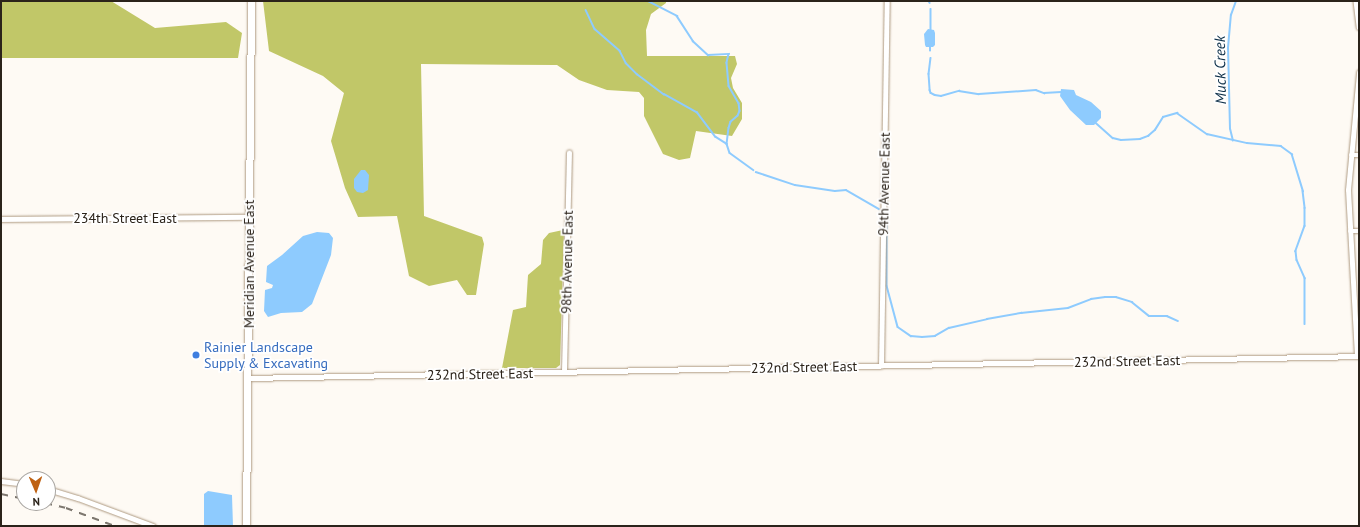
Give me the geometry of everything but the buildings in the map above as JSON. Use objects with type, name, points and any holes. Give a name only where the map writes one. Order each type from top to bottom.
[{"type":"main road","name":"Meridian Avenue East","points":[[246,526],[251,1]]},
{"type":"street","name":"94th Avenue East","points":[[881,366],[887,1]]},
{"type":"street","points":[[1356,1],[1359,27]]},
{"type":"street","points":[[1358,356],[1357,310],[1348,190],[1359,74]]},
{"type":"street","name":"98th Avenue East","points":[[564,372],[569,153]]},
{"type":"street","points":[[1351,155],[1359,155]]},
{"type":"street","name":"234th Street East","points":[[1,219],[249,217]]},
{"type":"street","points":[[1350,231],[1359,231]]},
{"type":"street","name":"232nd Street East","points":[[248,378],[1358,356]]},
{"type":"street","points":[[1,481],[16,483]]},
{"type":"street","points":[[56,491],[153,526]]},
{"type":"green space","points":[[1,1],[111,1],[155,28],[226,22],[242,33],[238,58],[1,58]]},
{"type":"green space","points":[[263,1],[666,1],[666,3],[651,14],[646,30],[647,56],[735,56],[737,64],[731,78],[733,88],[742,103],[742,119],[732,136],[696,131],[690,158],[679,160],[663,154],[644,116],[644,98],[639,92],[607,90],[579,80],[557,65],[421,64],[424,216],[482,237],[484,244],[476,295],[467,295],[457,280],[429,286],[409,276],[397,216],[358,217],[345,188],[331,141],[344,93],[323,76],[269,51]]},
{"type":"green space","points":[[563,230],[560,365],[556,368],[502,368],[513,310],[526,307],[528,275],[541,264],[543,240],[549,233]]},
{"type":"water","points":[[928,29],[934,30],[935,33],[935,45],[933,47],[926,47],[925,45],[924,34]]},
{"type":"water","points":[[1061,89],[1074,90],[1076,95],[1091,102],[1101,111],[1101,118],[1094,125],[1086,125],[1070,110],[1060,96]]},
{"type":"water","points":[[361,170],[365,170],[369,175],[368,190],[363,193],[357,192],[354,188],[354,179]]},
{"type":"water","points":[[317,232],[329,233],[333,238],[331,255],[312,304],[302,312],[281,313],[268,317],[264,311],[265,290],[272,288],[273,285],[266,282],[267,266],[303,236]]},
{"type":"water","points":[[208,491],[232,495],[233,526],[204,526],[204,494]]},
{"type":"waterway","points":[[648,1],[677,16],[693,41],[708,55],[729,54],[727,63],[729,86],[739,103],[740,111],[738,116],[731,122],[727,144]]},
{"type":"waterway","name":"Muck Creek","points":[[1233,141],[1230,129],[1228,48],[1231,15],[1236,1]]},
{"type":"waterway","points":[[931,9],[931,31]]},
{"type":"waterway","points":[[586,10],[595,29],[620,51],[626,63],[637,74],[664,94],[697,112],[716,137],[727,144],[730,153],[753,170]]},
{"type":"waterway","points":[[930,46],[930,51]]},
{"type":"waterway","points":[[931,58],[929,74],[930,90],[931,93],[935,95],[941,96],[959,91],[979,94],[1036,90],[1044,93],[1061,92]]},
{"type":"waterway","points":[[1095,122],[1113,138],[1121,140],[1140,139],[1148,136],[1155,130],[1163,117],[1177,113],[1207,134],[1247,143],[1281,146],[1292,154],[1303,191],[1305,208],[1305,226],[1296,251],[1297,260],[1305,278],[1305,324]]},
{"type":"waterway","points":[[756,172],[795,185],[835,191],[846,190],[879,209]]},
{"type":"waterway","points":[[887,216],[887,286],[898,327],[911,336],[935,336],[949,328],[987,319],[1021,313],[1068,308],[1091,299],[1105,297],[1116,297],[1132,302],[1149,316],[1167,316],[1178,321]]},
{"type":"railway","points":[[1,494],[16,497]]},
{"type":"railway","points":[[56,506],[115,526]]},
{"type":"place","name":"Rainier Landscape Supply & Excavating","points":[[196,355]]}]
